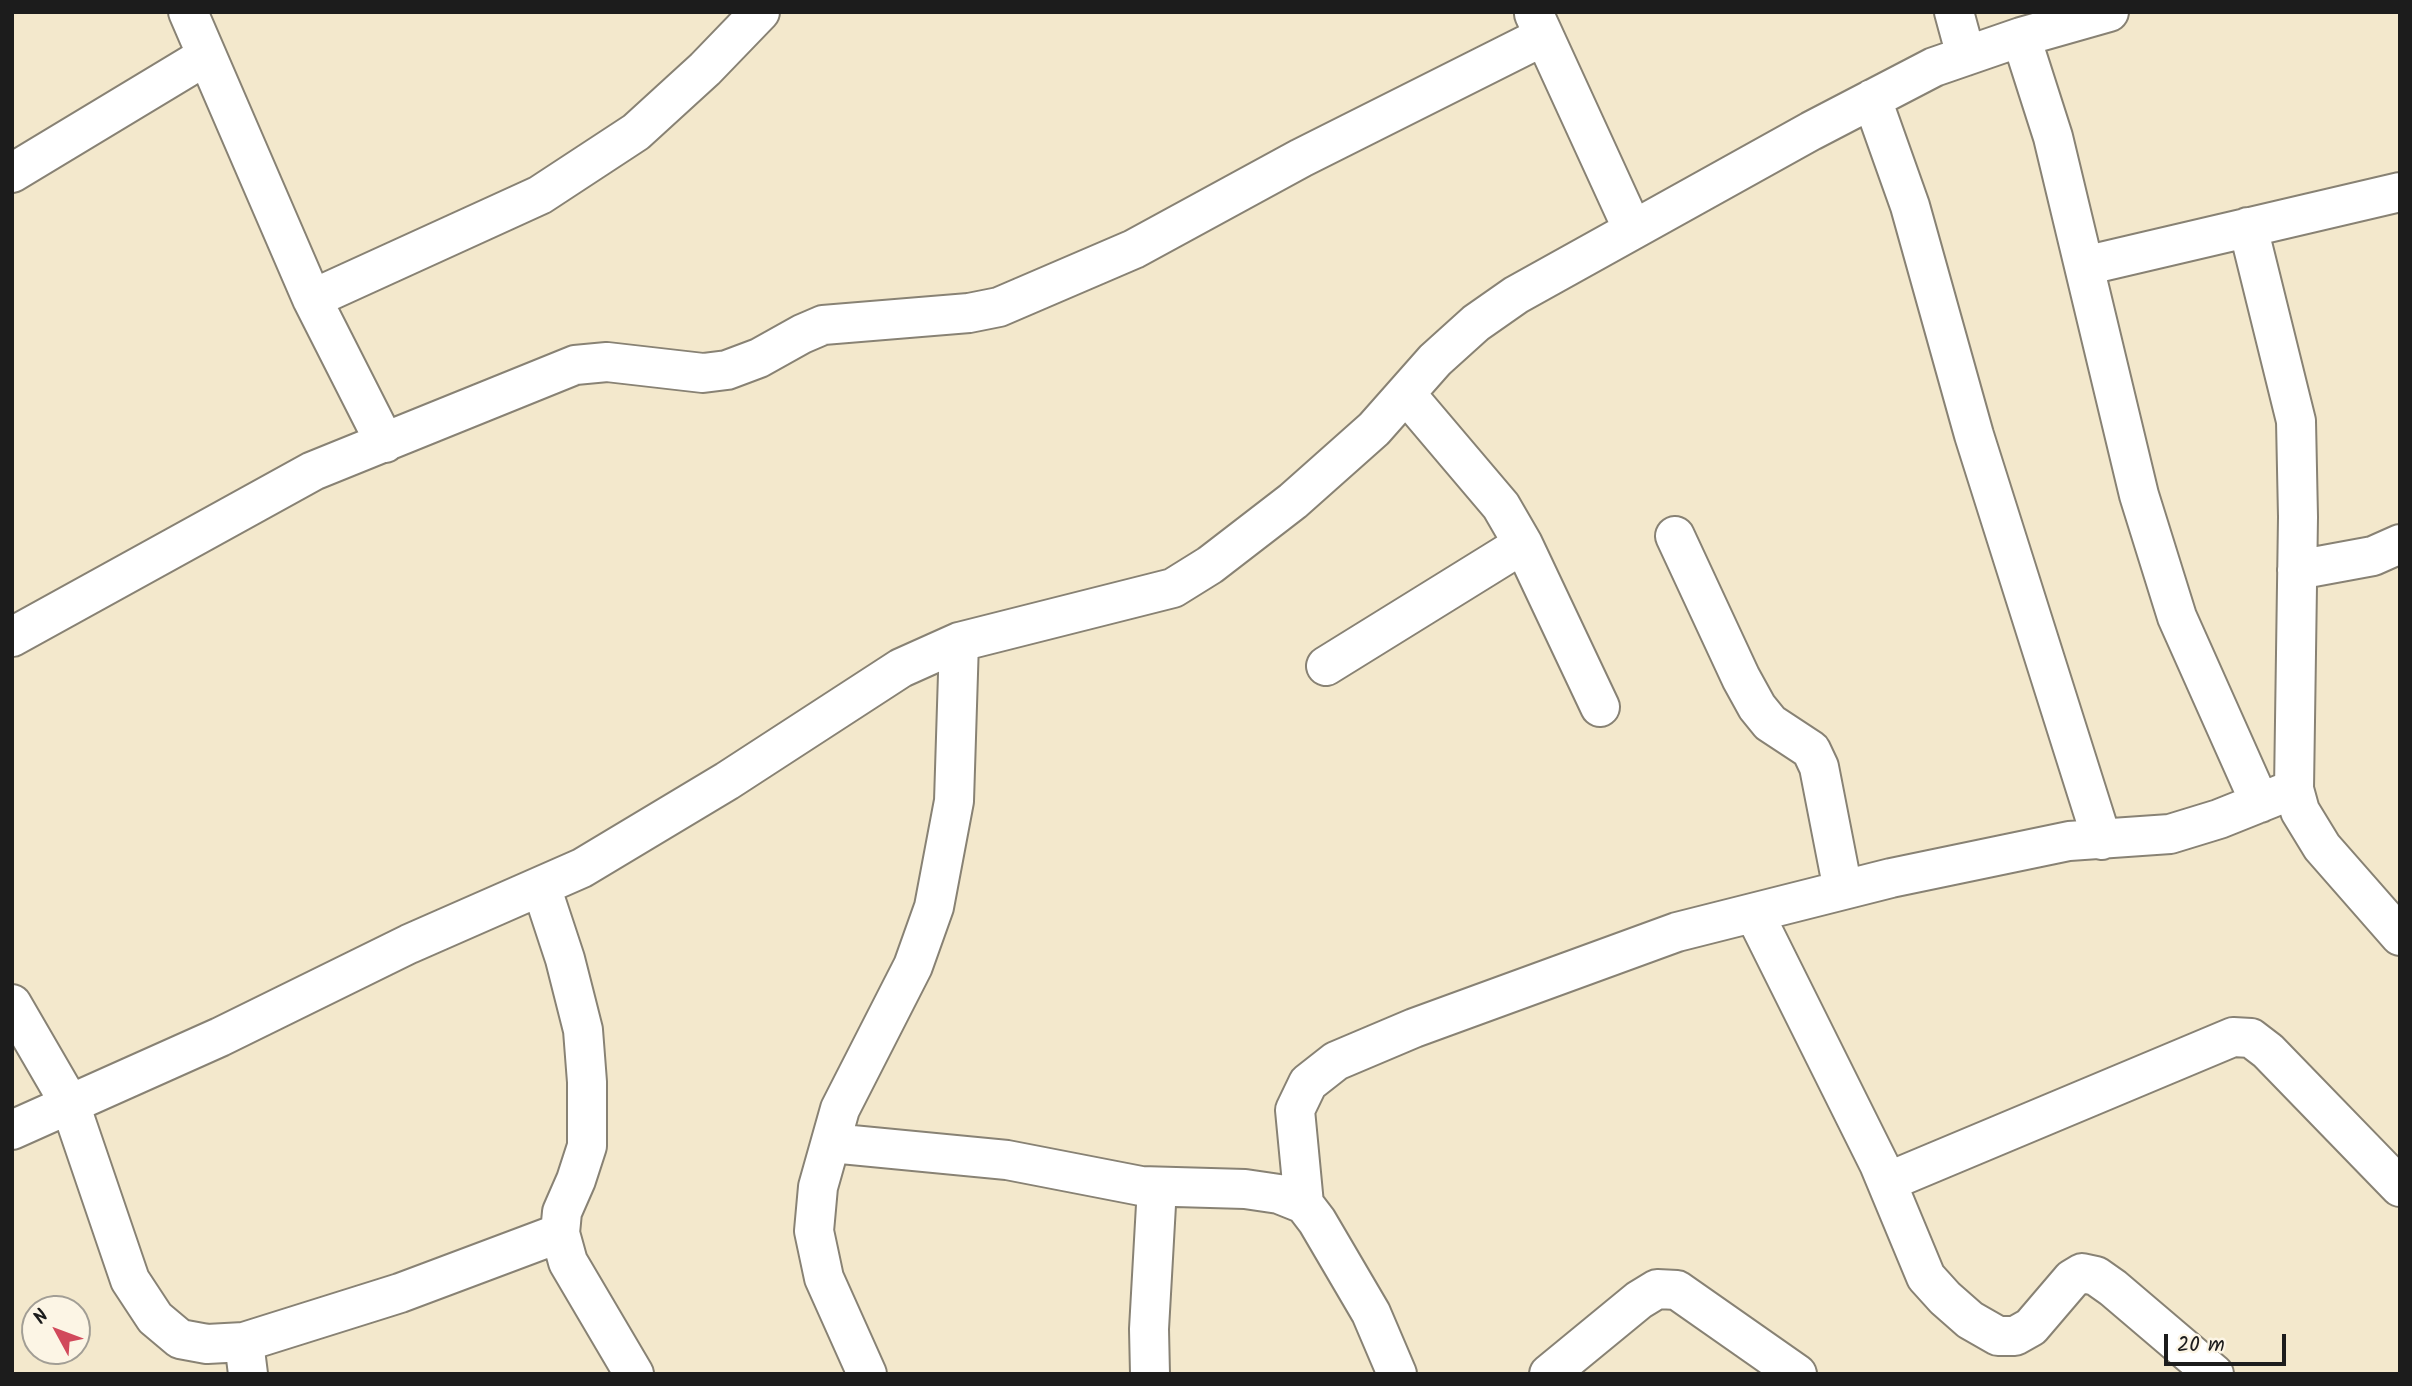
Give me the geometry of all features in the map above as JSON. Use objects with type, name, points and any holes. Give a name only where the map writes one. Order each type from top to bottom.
[{"type":"street","points":[[188,12],[312,299],[385,443]]},
{"type":"street","points":[[312,299],[551,188],[636,132],[705,69],[760,12]]},
{"type":"street","points":[[1954,12],[1966,56]]},
{"type":"street","points":[[12,1130],[220,1037],[409,944],[582,868],[716,788],[901,668],[958,642],[1172,587],[1210,565],[1293,501],[1374,429],[1435,360],[1476,323],[1516,295],[1934,67],[2021,37],[2109,12]]},
{"type":"street","points":[[12,637],[313,471],[575,365],[607,362],[703,373],[727,370],[759,358],[823,325],[969,313],[999,307],[1134,249],[1301,159],[1539,24],[1633,230]]},
{"type":"street","points":[[2021,37],[2053,137],[2139,495],[2177,617],[2277,796],[2300,811],[2322,847],[2400,936]]},
{"type":"street","points":[[12,173],[206,56]]},
{"type":"street","points":[[1872,99],[1910,206],[1978,448],[2102,840]]},
{"type":"street","points":[[2084,266],[2400,192]]},
{"type":"street","points":[[2248,226],[2296,421],[2297,570],[2277,796]]},
{"type":"street","points":[[1406,394],[1502,506],[1523,544],[1600,707]]},
{"type":"street","points":[[1675,536],[1757,707],[1770,723],[1811,750],[1819,767],[1843,890]]},
{"type":"street","points":[[1326,666],[1523,544]]},
{"type":"street","points":[[2297,570],[2373,556],[2400,544]]},
{"type":"street","points":[[867,1374],[824,1278],[814,1231],[818,1187],[840,1109],[913,966],[934,907],[954,801],[958,642]]},
{"type":"street","points":[[1304,1204],[1295,1110],[1308,1083],[1336,1061],[1414,1028],[1676,932],[1843,890],[2069,841],[2170,835],[2277,796]]},
{"type":"street","points":[[541,886],[565,959],[583,1030],[587,1082],[587,1146],[562,1212],[560,1233],[568,1262],[634,1374]]},
{"type":"street","points":[[1754,913],[1887,1182],[1926,1277],[1945,1298],[1970,1320],[1998,1336],[2015,1336],[2031,1327],[2072,1279],[2082,1273],[2096,1276],[2113,1287],[2214,1374]]},
{"type":"street","points":[[12,1004],[70,1104],[130,1280],[155,1318],[180,1339],[207,1344],[246,1358],[400,1293],[560,1233]]},
{"type":"street","points":[[1887,1182],[2233,1037],[2251,1038],[2268,1051],[2400,1187]]},
{"type":"street","points":[[831,1143],[1007,1160],[1141,1186],[1245,1189],[1279,1194],[1304,1204],[1371,1312],[1396,1374]]},
{"type":"street","points":[[1150,1374],[1149,1328],[1157,1187]]},
{"type":"street","points":[[1549,1374],[1639,1300],[1657,1289],[1677,1290],[1797,1374]]}]
